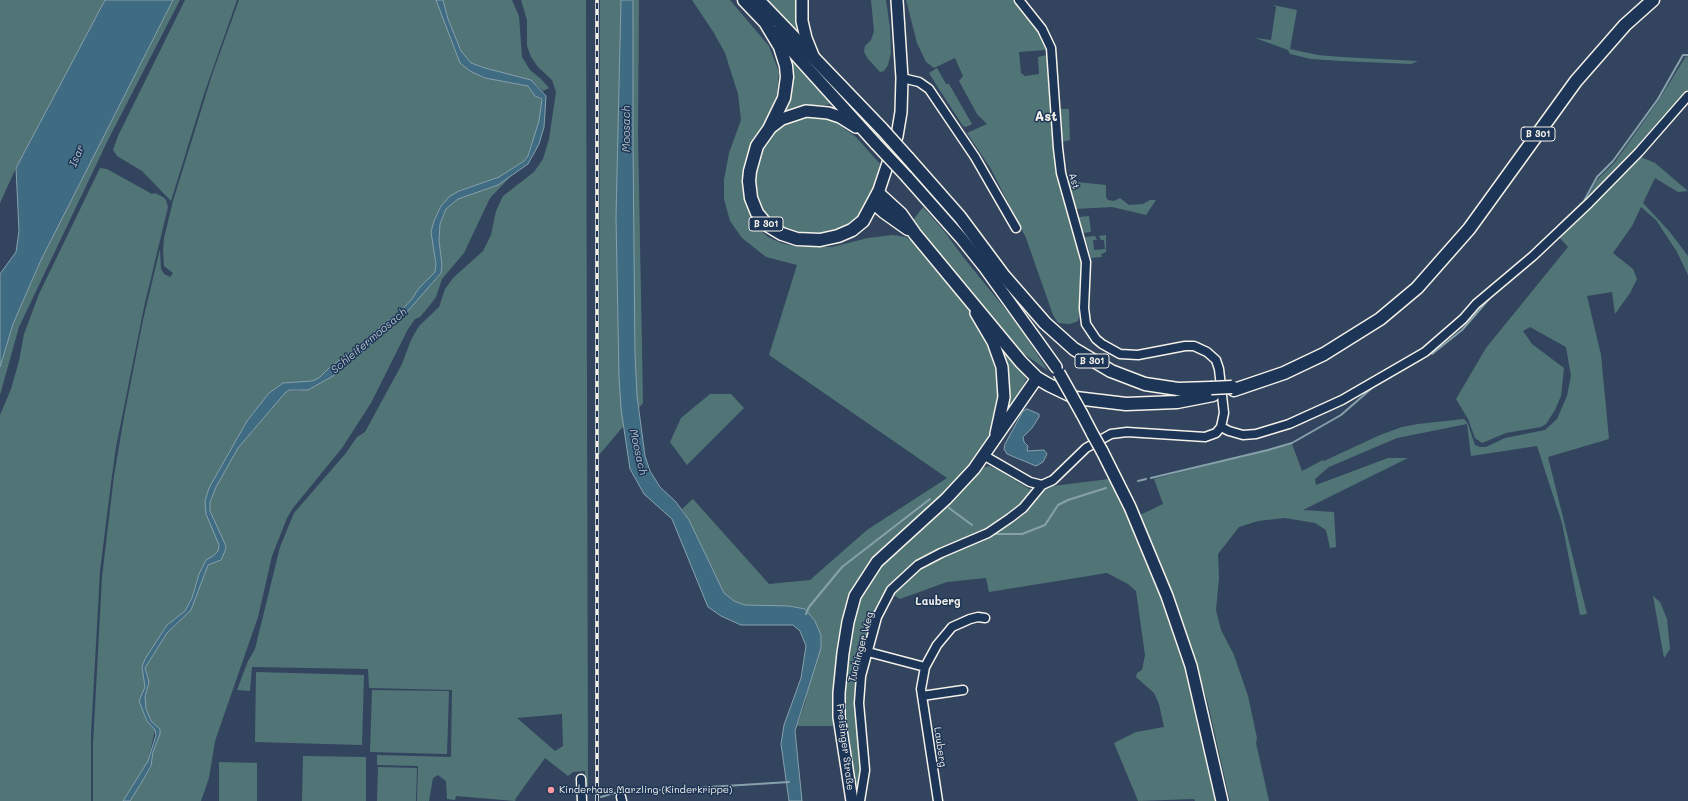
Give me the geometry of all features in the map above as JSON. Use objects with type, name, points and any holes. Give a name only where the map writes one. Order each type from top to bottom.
[{"type":"main road","name":"B 301","points":[[744,0],[907,177],[980,262],[1057,370]]},
{"type":"main road","name":"B 301","points":[[758,0],[908,158],[960,217],[1004,276],[1057,335],[1074,349],[1111,371],[1134,381],[1160,388],[1212,392]]},
{"type":"main road","name":"B 301","points":[[802,0],[802,21],[806,38],[814,58]]},
{"type":"main road","name":"B 301","points":[[862,221],[876,198],[900,126],[903,95],[897,0]]},
{"type":"main road","name":"B 301","points":[[876,198],[895,208],[1006,345],[1038,378],[1076,398],[1096,402],[1142,404],[1178,402],[1212,392],[1251,384],[1307,363],[1350,340],[1380,319],[1417,288],[1469,229],[1576,81],[1625,25],[1653,0]]},
{"type":"main road","name":"B 301","points":[[765,22],[780,47],[787,77],[784,98],[769,129],[753,154],[749,181],[754,205],[767,225],[789,237],[820,240],[844,233],[862,221],[870,218],[892,218]]},
{"type":"main road","name":"B 301","points":[[769,129],[793,114],[806,111],[818,111],[840,117],[867,133]]},
{"type":"main road","name":"B 301","points":[[876,198],[892,218],[915,234]]},
{"type":"main road","name":"B 301","points":[[1004,276],[1032,321],[1057,370]]},
{"type":"main road","points":[[971,302],[996,350],[1004,382],[1002,413],[988,452]]},
{"type":"main road","points":[[1057,370],[1102,451],[1145,540],[1191,666],[1222,801]]},
{"type":"main road","name":"Freisinger Straße","points":[[852,801],[839,718],[839,694],[840,676],[848,622],[855,596],[861,585],[886,552],[960,485],[988,452],[1038,378]]},
{"type":"street","name":"Ast","points":[[1018,0],[1042,29],[1051,48],[1061,173],[1086,262],[1085,318],[1090,331],[1096,339],[1108,348],[1120,354],[1138,355],[1185,346],[1199,348],[1210,354],[1216,360],[1219,370],[1224,414],[1220,427]]},
{"type":"street","points":[[902,78],[919,82],[929,89],[975,158],[1016,228]]},
{"type":"street","points":[[1220,427],[1233,433],[1244,435],[1268,431],[1305,417],[1342,400],[1425,352],[1463,319],[1476,304],[1533,256],[1589,203],[1639,152],[1688,96]]},
{"type":"street","name":"Tuchinger Weg","points":[[860,801],[865,770],[859,703],[862,676],[877,617],[891,590],[900,580],[918,566],[941,553],[988,533],[1005,522],[1023,508],[1042,485],[1053,480],[1086,448],[1111,434],[1127,432],[1198,437],[1211,435],[1220,427]]},
{"type":"street","points":[[988,452],[1030,482],[1042,485]]},
{"type":"street","name":"Lauberg","points":[[938,801],[921,682],[925,668],[937,645],[952,627],[970,619],[978,617],[985,618]]},
{"type":"street","points":[[868,652],[925,668]]},
{"type":"street","points":[[922,696],[963,690]]},
{"type":"street","points":[[581,779],[582,801]]},
{"type":"green space","points":[[0,0],[105,0],[16,168],[0,203]]},
{"type":"green space","points":[[173,0],[180,0],[107,142],[19,327],[0,395],[0,367],[13,324],[41,260]]},
{"type":"green space","points":[[185,0],[237,0],[204,94],[171,201],[142,171],[117,156],[113,150],[118,136]]},
{"type":"green space","points":[[239,0],[436,0],[460,63],[485,78],[528,86],[535,96],[542,100],[539,121],[528,156],[524,161],[499,177],[459,191],[440,207],[434,252],[436,264],[435,272],[419,288],[412,299],[399,313],[329,368],[319,378],[312,381],[283,383],[269,393],[247,421],[209,488],[205,501],[219,545],[218,551],[199,574],[192,598],[185,611],[167,625],[145,659],[142,667],[145,687],[139,701],[147,721],[155,730],[148,761],[123,801],[93,801],[93,745],[102,577],[114,476],[124,417],[143,320],[160,249],[161,269],[164,274],[170,277],[173,273],[164,266],[163,251],[164,238],[173,201],[212,75]]},
{"type":"green space","points":[[443,0],[512,0],[519,16],[522,57],[530,70],[549,88],[543,91],[531,80],[471,63],[461,51],[448,19]]},
{"type":"green space","points":[[521,0],[586,0],[588,790],[585,790],[585,771],[573,772],[568,776],[545,758],[515,801],[456,796],[455,800],[447,799],[446,781],[438,775],[433,778],[429,801],[417,801],[418,766],[377,765],[377,755],[451,757],[452,690],[369,688],[368,669],[252,667],[250,691],[237,690],[248,661],[255,649],[280,547],[294,513],[346,453],[357,437],[365,432],[402,364],[411,340],[419,326],[439,307],[445,289],[453,278],[483,251],[491,235],[496,211],[503,196],[534,172],[543,159],[549,139],[556,92],[552,80],[538,67],[531,57],[527,46],[527,20]],"holes":[[[562,714],[563,746],[555,751],[517,718]]]},
{"type":"green space","points":[[600,0],[639,0],[638,133],[643,403],[599,455]]},
{"type":"green space","points":[[692,0],[730,0],[769,46],[779,72],[777,94],[763,129],[746,200],[749,212],[756,226],[768,237],[781,243],[798,247],[832,247],[868,238],[893,235],[906,237],[921,248],[954,288],[973,316],[992,357],[996,373],[999,392],[991,435],[981,454],[860,582],[836,726],[797,726],[805,703],[821,635],[814,621],[805,609],[789,606],[745,605],[734,601],[724,593],[689,520],[682,509],[693,499],[769,584],[810,580],[867,530],[947,478],[769,355],[797,265],[766,257],[742,238],[730,221],[724,199],[724,180],[729,153],[741,120],[738,94],[725,53],[714,33]]},
{"type":"green space","points":[[769,0],[797,0],[797,28],[795,28],[770,3]]},
{"type":"green space","points":[[871,0],[886,0],[890,28],[891,53],[888,65],[884,71],[880,72],[868,59],[864,52],[865,46],[871,40],[874,31]]},
{"type":"green space","points":[[906,0],[1015,0],[1034,22],[1044,41],[1046,50],[1019,52],[1021,73],[1025,76],[1039,74],[1038,57],[1047,55],[1052,83],[1056,164],[1083,265],[1082,300],[1078,321],[1070,324],[1058,323],[1053,315],[1026,238],[991,169],[967,133],[987,124],[977,114],[959,81],[963,76],[955,58],[934,68],[926,62],[917,43]]},
{"type":"green space","points":[[1273,5],[1297,10],[1290,49],[1318,55],[1418,61],[1411,64],[1341,61],[1311,59],[1290,54],[1288,50],[1255,38],[1271,40],[1276,7]]},
{"type":"green space","points":[[790,56],[834,104],[795,108],[785,113],[790,98],[793,75]]},
{"type":"green space","points":[[1686,56],[1688,57],[1688,93],[1592,196],[1588,197],[1597,180],[1615,162],[1659,100]]},
{"type":"green space","points":[[937,68],[946,84],[949,84],[972,124],[966,127],[963,126],[929,73]]},
{"type":"green space","points":[[1060,109],[1069,109],[1070,140],[1062,142]]},
{"type":"green space","points":[[821,117],[835,122],[856,137],[880,164],[875,186],[859,217],[847,226],[835,232],[812,236],[799,235],[777,229],[759,214],[752,171],[765,142],[774,132],[795,119]]},
{"type":"green space","points":[[1641,157],[1655,163],[1688,191],[1678,192],[1655,178],[1643,203],[1669,231],[1688,256],[1688,275],[1677,252],[1656,220],[1641,207],[1632,226],[1613,253],[1633,269],[1637,279],[1630,293],[1615,314],[1612,292],[1587,296],[1601,355],[1609,439],[1548,457],[1587,614],[1580,615],[1562,523],[1537,446],[1471,456],[1467,424],[1397,438],[1329,467],[1315,479],[1316,485],[1388,458],[1408,458],[1303,510],[1334,512],[1336,547],[1330,548],[1326,530],[1315,523],[1285,518],[1258,521],[1239,527],[1218,554],[1219,578],[1216,610],[1221,630],[1234,655],[1248,696],[1257,738],[1256,743],[1269,801],[1230,801],[1208,704],[1187,634],[1140,515],[1163,504],[1154,479],[1292,444],[1302,471],[1380,435],[1402,427],[1418,424],[1464,419],[1468,424],[1475,445],[1480,447],[1486,447],[1505,438],[1545,430],[1557,419],[1567,396],[1571,376],[1566,347],[1530,327],[1523,331],[1532,344],[1564,368],[1561,396],[1555,410],[1546,424],[1541,427],[1506,433],[1482,443],[1475,438],[1468,419],[1456,399],[1486,348],[1568,247],[1558,236]]},
{"type":"green space","points":[[100,168],[107,169],[152,194],[155,193],[163,197],[166,200],[168,207],[144,307],[116,447],[111,483],[100,571],[91,734],[91,801],[0,801],[0,415],[11,389],[19,361],[24,334],[39,294]]},
{"type":"green space","points":[[513,174],[490,198],[464,253],[442,279],[436,297],[420,317],[415,319],[408,329],[371,403],[342,448],[293,508],[287,518],[272,556],[258,617],[215,741],[209,778],[201,801],[130,801],[151,767],[153,752],[160,734],[160,729],[151,721],[146,709],[145,697],[148,688],[148,677],[145,668],[167,633],[191,610],[208,565],[220,560],[225,551],[226,546],[210,511],[210,502],[216,487],[238,448],[285,393],[289,390],[299,391],[333,376],[407,312],[421,294],[437,278],[442,265],[439,241],[440,224],[446,209],[458,199],[498,185]]},
{"type":"green space","points":[[1067,181],[1106,185],[1106,197],[1108,200],[1114,201],[1120,198],[1129,205],[1143,204],[1150,200],[1156,200],[1146,215],[1112,207],[1075,209]]},
{"type":"green space","points":[[923,207],[944,231],[1019,326],[1048,371],[1020,351],[928,243],[914,223],[914,219]]},
{"type":"green space","points":[[1089,216],[1091,232],[1082,233],[1079,217]]},
{"type":"green space","points":[[1106,235],[1106,252],[1101,254],[1102,257],[1091,258],[1085,237],[1095,236],[1097,240],[1093,240],[1094,250],[1105,249],[1104,240],[1101,240],[1099,236]]},
{"type":"green space","points":[[1000,348],[1023,371],[1026,379],[1020,395],[1005,420]]},
{"type":"green space","points":[[710,394],[731,394],[744,408],[687,465],[670,442],[681,418]]},
{"type":"green space","points":[[989,466],[997,469],[1029,489],[1109,479],[1126,507],[1142,542],[1187,667],[1219,801],[1195,801],[1194,799],[1138,801],[1114,743],[1136,732],[1164,727],[1159,704],[1154,693],[1136,677],[1137,673],[1142,670],[1145,655],[1136,591],[1128,584],[1107,573],[989,592],[986,578],[947,582],[900,599],[887,591],[873,617],[856,704],[857,734],[862,766],[860,784],[853,786],[841,718],[842,675],[857,596],[873,570],[982,468]]},
{"type":"green space","points":[[1653,596],[1660,602],[1667,619],[1670,649],[1664,658]]},
{"type":"green space","points":[[256,672],[364,675],[362,745],[255,742]]},
{"type":"green space","points":[[372,690],[449,691],[447,754],[370,752]]},
{"type":"green space","points":[[303,756],[366,757],[366,801],[302,801]]},
{"type":"green space","points":[[219,762],[257,763],[257,801],[219,801]]},
{"type":"green space","points":[[378,767],[417,768],[416,801],[377,801]]},
{"type":"water","name":"Isar","points":[[105,0],[173,0],[41,260],[13,324],[0,367],[0,274],[16,252],[19,231],[16,168]]},
{"type":"water","name":"Schleifermoosach","points":[[436,0],[443,0],[448,19],[461,51],[471,63],[531,80],[546,96],[544,127],[539,144],[528,164],[498,185],[458,199],[446,209],[440,224],[439,241],[442,265],[441,273],[407,312],[333,376],[308,390],[289,390],[285,393],[238,448],[216,487],[210,502],[210,511],[226,546],[225,551],[221,560],[208,565],[191,610],[167,633],[145,668],[149,682],[145,697],[146,709],[151,721],[160,729],[160,734],[153,752],[151,766],[130,801],[123,801],[148,761],[156,735],[155,730],[147,721],[139,701],[145,687],[142,667],[145,659],[167,625],[185,611],[192,598],[199,574],[206,560],[218,551],[219,545],[206,514],[205,501],[209,488],[247,421],[269,393],[283,383],[312,381],[319,378],[329,368],[399,313],[412,299],[419,288],[435,272],[436,264],[431,232],[441,206],[450,196],[459,191],[499,177],[524,161],[528,156],[539,121],[542,99],[535,96],[528,86],[485,78],[470,71],[460,63]]},
{"type":"water","name":"Moosach","points":[[621,0],[633,0],[635,354],[637,396],[645,456],[650,471],[660,487],[676,502],[689,520],[724,593],[734,601],[745,605],[789,606],[805,609],[815,621],[821,635],[821,648],[795,731],[802,801],[789,801],[781,744],[784,725],[801,678],[806,646],[800,631],[793,625],[741,625],[721,616],[708,607],[672,519],[644,494],[630,469],[621,409],[619,377],[616,217]]},
{"type":"water","points":[[1027,409],[1039,414],[1039,417],[1032,428],[1023,437],[1024,442],[1028,446],[1027,451],[1044,450],[1047,454],[1043,462],[1036,466],[1007,454],[1004,449],[1005,444],[1023,411]]},
{"type":"waterway","points":[[1529,254],[1584,201],[1597,177],[1613,161],[1658,99],[1683,55],[1688,55]]},
{"type":"waterway","points":[[1432,354],[1462,330],[1489,299]]},
{"type":"waterway","points":[[1151,478],[1292,443],[1341,415],[1372,388],[1422,359]]},
{"type":"waterway","points":[[1138,481],[1146,479]]},
{"type":"waterway","points":[[992,534],[1022,534],[1045,525],[1058,505],[1068,500],[1106,488]]},
{"type":"waterway","points":[[806,614],[809,607],[842,567],[930,499]]},
{"type":"waterway","points":[[949,508],[972,525]]},
{"type":"waterway","points":[[601,797],[614,793],[789,782]]},
{"type":"railway","points":[[597,0],[597,801]]},
{"type":"place","name":"Kinderhaus Marzling (Kinderkrippe)","points":[[551,790]]},
{"type":"district","name":"Ast","points":[[1046,117]]},
{"type":"district","name":"Lauberg","points":[[938,602]]}]
